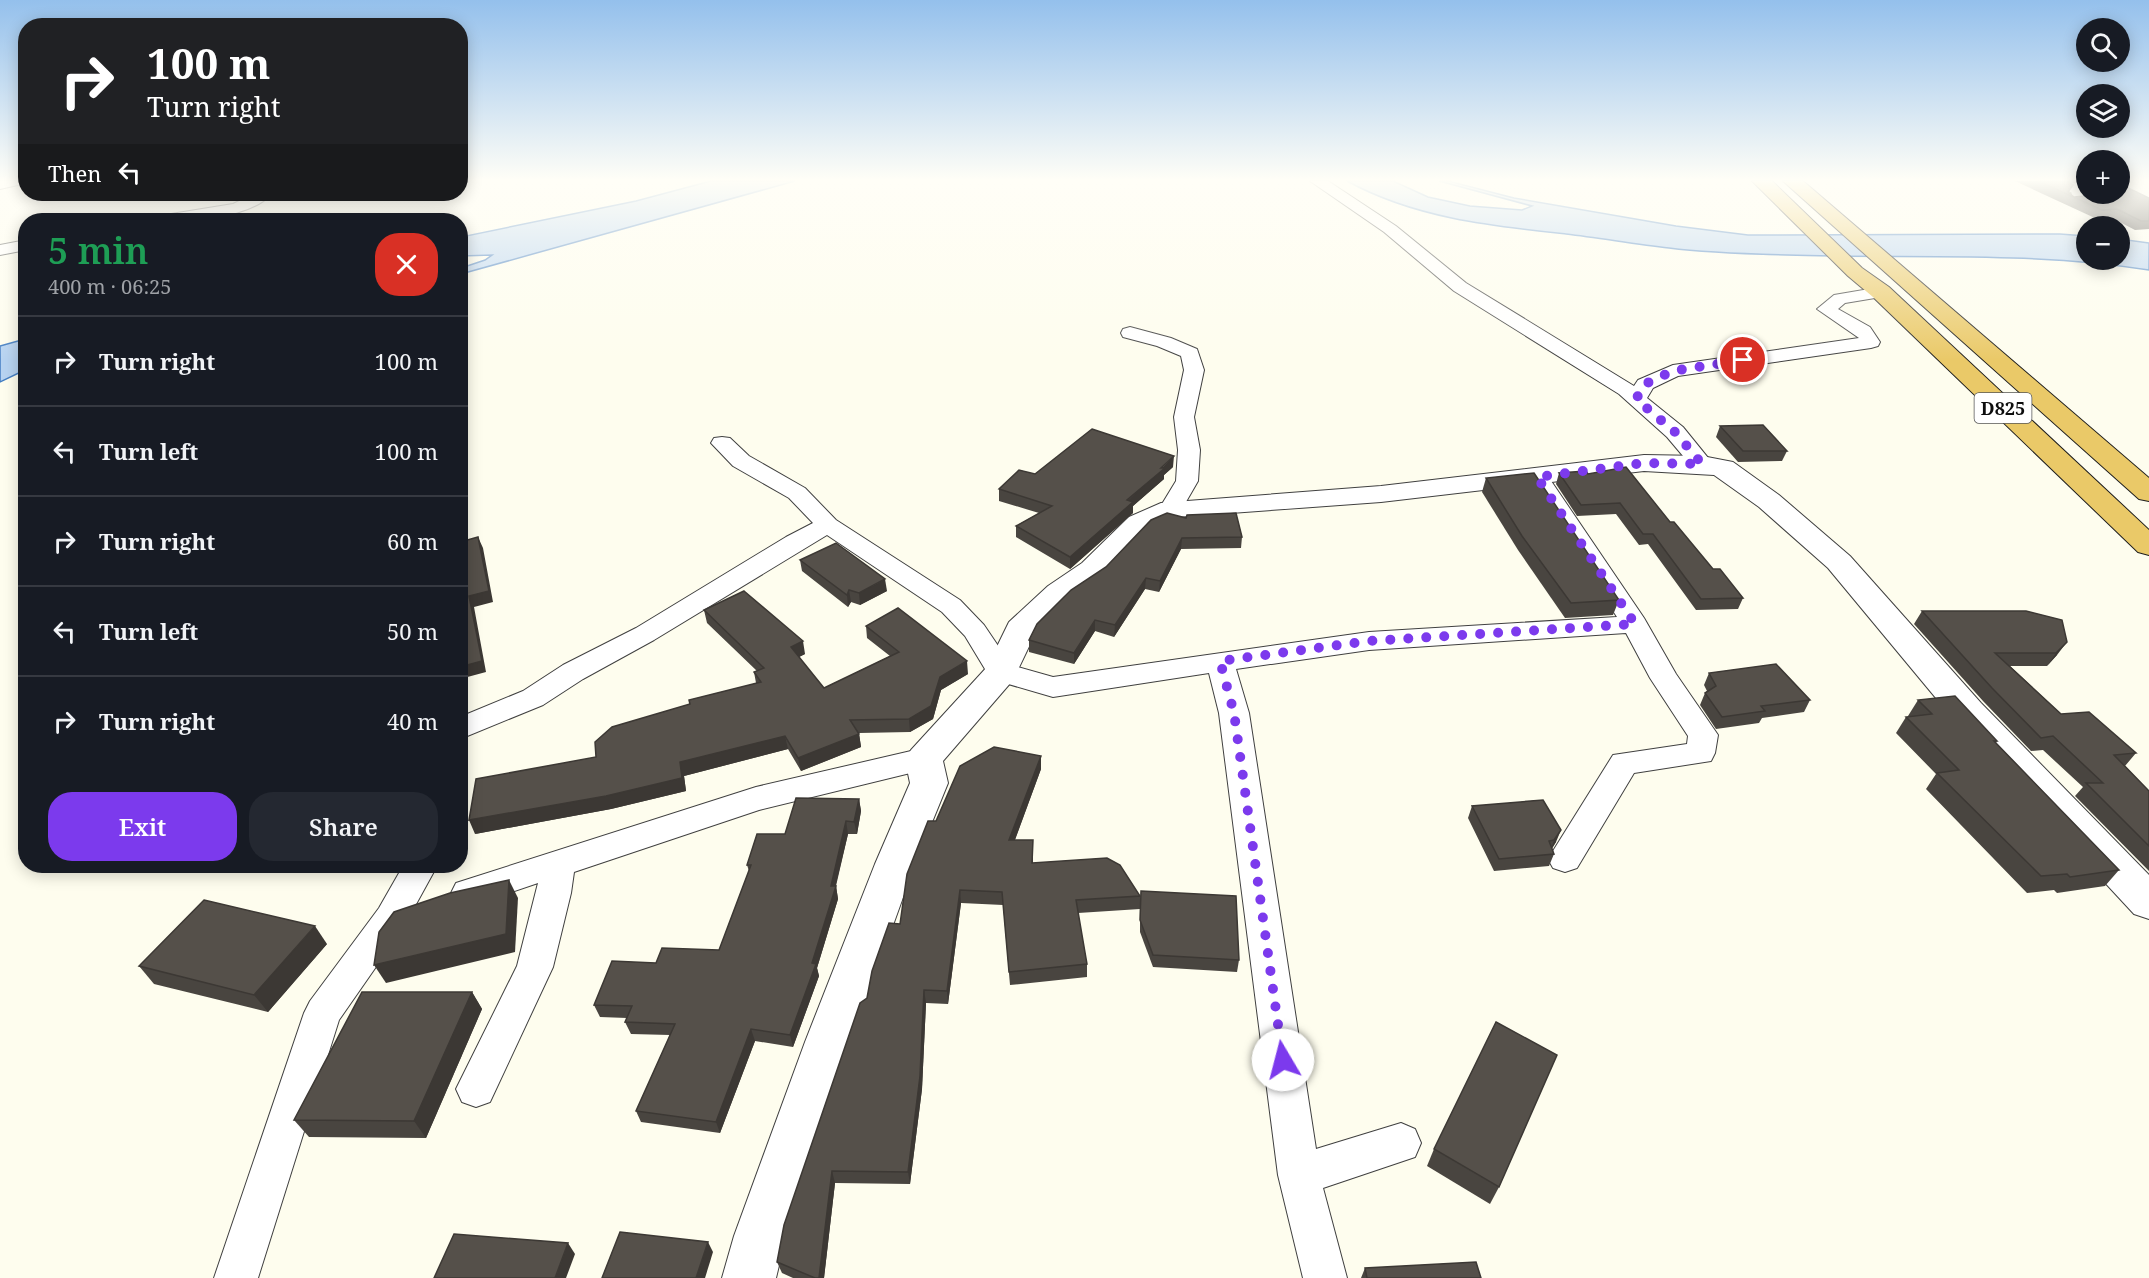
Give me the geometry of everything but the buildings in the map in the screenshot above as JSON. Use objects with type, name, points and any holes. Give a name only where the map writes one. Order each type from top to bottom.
[{"type":"highway","name":"D825","points":[[1822,241],[1855,272],[1888,282],[2149,493]]},
{"type":"highway","name":"D825","points":[[1848,241],[2149,546]]},
{"type":"street","points":[[1404,241],[1460,287],[1626,390],[1675,432],[1702,464]]},
{"type":"street","points":[[0,250],[18,247]]},
{"type":"street","points":[[1636,399],[1645,384],[1673,371],[1871,342],[1863,331],[1826,309],[1840,299],[1888,282]]},
{"type":"street","points":[[1130,333],[1164,342],[1190,353],[1194,370],[1184,417],[1189,450],[1187,480],[1171,508]]},
{"type":"street","points":[[722,443],[741,461],[797,493],[828,525],[951,606],[975,631],[1001,672],[1053,687],[1369,641],[1635,624]]},
{"type":"street","points":[[391,918],[756,799],[924,759],[1001,672],[1021,628],[1059,593],[1093,570],[1139,523],[1171,508],[1381,495],[1644,463],[1702,464],[1723,468],[1769,501],[1839,562],[1968,712],[2149,902]]},
{"type":"street","points":[[1537,477],[1635,624],[1664,678],[1703,735],[1700,753],[1624,763],[1565,859]]},
{"type":"street","points":[[468,726],[534,698],[583,666],[645,634],[795,542],[828,525]]},
{"type":"street","points":[[1220,661],[1234,713],[1299,1176],[1325,1278]]},
{"type":"street","points":[[749,1278],[760,1236],[828,1042],[895,864],[929,783],[924,759]]},
{"type":"street","points":[[476,1089],[535,967],[554,893],[558,863]]},
{"type":"street","points":[[236,1278],[323,1013],[391,918],[416,873]]},
{"type":"street","points":[[1299,1176],[1401,1143]]},
{"type":"water","points":[[468,241],[581,241],[468,272],[468,266],[492,255],[468,256]]},
{"type":"water","points":[[1612,241],[2076,241],[2076,262],[2013,258],[1787,255],[1684,250]]},
{"type":"water","points":[[2130,241],[2149,243],[2149,270],[2130,267]]},
{"type":"water","points":[[18,341],[18,373],[0,382],[0,346]]},
{"type":"route","points":[[1283,1060],[1234,713],[1220,661],[1369,641],[1635,624],[1537,477],[1644,463],[1702,464],[1675,432],[1636,399],[1645,384],[1673,371],[1743,360]]}]
